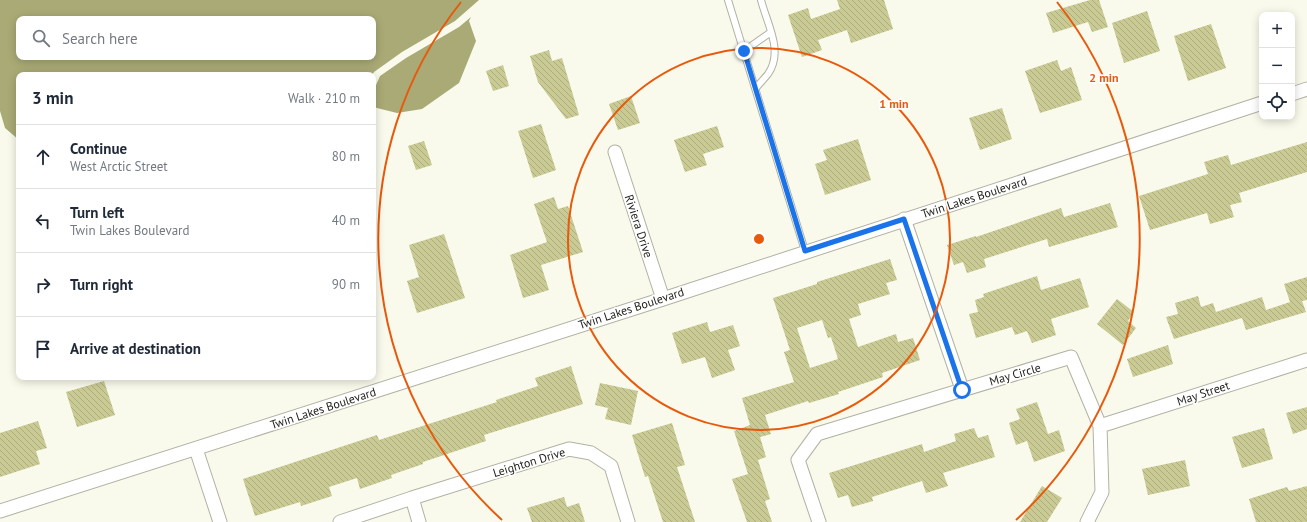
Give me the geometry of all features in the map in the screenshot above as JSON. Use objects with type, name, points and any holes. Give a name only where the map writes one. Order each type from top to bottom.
[{"type":"street","points":[[1295,93],[1307,89]]},
{"type":"street","name":"Twin Lakes Boulevard","points":[[0,511],[663,299],[805,251],[1259,104]]},
{"type":"street","name":"Riviera Drive","points":[[616,152],[663,299]]},
{"type":"street","points":[[904,219],[962,390]]},
{"type":"street","name":"May Circle","points":[[819,522],[798,460],[817,434],[1071,357],[1100,426],[1102,492],[1087,522]]},
{"type":"street","name":"May Street","points":[[1100,426],[1307,360]]},
{"type":"street","points":[[196,449],[220,522]]},
{"type":"street","name":"Leighton Drive","points":[[340,522],[569,449],[591,453],[611,466],[628,522]]},
{"type":"street","points":[[412,498],[419,522]]},
{"type":"lane","points":[[756,88],[768,73],[774,61],[775,45],[761,0]]},
{"type":"lane","points":[[730,2],[805,251]]},
{"type":"lane","points":[[744,51],[771,32]]},
{"type":"shaded area","points":[[0,0],[479,0],[455,21],[402,52],[374,72],[16,72],[16,137],[5,128],[0,111]]},
{"type":"shaded area","points":[[471,17],[469,21],[476,41],[459,83],[422,109],[397,113],[376,108],[376,85],[380,76],[406,58],[459,27]]},
{"type":"building","points":[[837,0],[884,0],[893,29],[851,43],[847,30],[818,40],[822,50],[802,57],[788,15],[808,8],[811,19],[840,9]]},
{"type":"building","points":[[1090,0],[1099,0],[1108,27],[1092,32],[1088,22],[1053,33],[1046,13]]},
{"type":"building","points":[[1147,11],[1160,51],[1124,63],[1112,23]]},
{"type":"building","points":[[1211,24],[1226,68],[1188,81],[1174,36]]},
{"type":"building","points":[[549,50],[552,61],[562,58],[579,115],[566,119],[538,82],[530,56]]},
{"type":"building","points":[[1057,60],[1061,71],[1071,67],[1082,100],[1040,113],[1025,71]]},
{"type":"building","points":[[503,65],[509,86],[493,91],[486,71]]},
{"type":"building","points":[[631,96],[640,123],[618,130],[609,104]]},
{"type":"building","points":[[1002,108],[1012,139],[980,150],[969,118]]},
{"type":"building","points":[[541,124],[556,170],[533,178],[518,131]]},
{"type":"building","points":[[717,126],[724,147],[703,154],[707,165],[685,172],[674,140]]},
{"type":"building","points":[[858,139],[871,180],[825,195],[815,164],[827,160],[823,150]]},
{"type":"building","points":[[424,141],[432,165],[416,170],[408,146]]},
{"type":"building","points":[[1307,142],[1307,172],[1239,193],[1242,202],[1230,205],[1234,217],[1210,224],[1207,213],[1150,230],[1139,196],[1208,174],[1204,162],[1228,155],[1231,165]]},
{"type":"building","points":[[554,197],[558,209],[568,206],[583,252],[541,265],[549,290],[523,298],[510,255],[547,242],[534,204]]},
{"type":"building","points":[[1110,203],[1118,227],[1049,247],[1047,239],[984,259],[986,267],[967,273],[963,262],[954,265],[947,245],[976,237],[1061,208],[1064,217]]},
{"type":"building","points":[[444,234],[465,298],[417,313],[407,281],[419,277],[409,245]]},
{"type":"building","points":[[890,259],[897,280],[886,283],[890,294],[858,304],[861,315],[849,319],[858,347],[896,334],[898,342],[913,338],[920,360],[882,373],[883,377],[838,392],[839,394],[809,403],[808,401],[765,415],[771,434],[760,437],[766,457],[758,460],[770,499],[765,501],[772,522],[747,522],[732,479],[748,474],[734,431],[750,425],[742,398],[794,382],[784,352],[790,350],[773,298],[817,284],[817,282]],"holes":[[[822,320],[828,338],[831,337],[838,359],[810,368],[797,328]]]},
{"type":"building","points":[[1037,276],[1041,290],[1080,278],[1089,307],[1051,319],[1056,335],[1032,343],[1027,331],[1015,335],[1012,327],[976,338],[969,314],[978,312],[975,300],[984,297],[983,294]]},
{"type":"building","points":[[1307,277],[1307,300],[1302,301],[1306,312],[1246,330],[1242,318],[1174,339],[1166,317],[1178,314],[1175,303],[1198,296],[1201,307],[1213,303],[1216,312],[1262,297],[1266,310],[1290,302],[1284,284]]},
{"type":"building","points":[[1117,299],[1134,312],[1128,321],[1136,328],[1123,345],[1097,324]]},
{"type":"building","points":[[707,322],[710,332],[733,325],[740,346],[728,350],[735,370],[712,378],[705,357],[682,364],[672,333]]},
{"type":"building","points":[[1168,345],[1173,364],[1133,377],[1127,359]]},
{"type":"building","points":[[571,366],[583,404],[484,435],[486,441],[423,462],[423,464],[391,475],[392,478],[360,489],[357,478],[329,487],[332,496],[301,506],[300,502],[255,516],[243,479],[377,435],[379,440],[497,402],[496,400],[538,386],[535,378]]},
{"type":"building","points":[[104,381],[115,415],[77,427],[66,392]]},
{"type":"building","points":[[600,383],[638,391],[631,425],[605,419],[608,408],[595,405]]},
{"type":"building","points":[[1037,402],[1048,434],[1059,430],[1065,451],[1034,462],[1027,441],[1016,445],[1009,423],[1020,419],[1016,409]]},
{"type":"building","points":[[1307,407],[1307,429],[1293,434],[1286,413]]},
{"type":"building","points":[[38,421],[47,448],[36,451],[40,464],[0,477],[0,433]]},
{"type":"building","points":[[672,423],[685,465],[677,467],[695,522],[663,522],[648,476],[645,477],[632,435]]},
{"type":"building","points":[[974,428],[978,438],[988,435],[995,457],[943,473],[948,486],[926,493],[922,481],[872,497],[873,501],[852,507],[848,495],[838,498],[829,473],[922,444],[924,452],[956,441],[954,434]]},
{"type":"building","points":[[1264,428],[1273,459],[1242,468],[1232,437]]},
{"type":"building","points":[[1185,460],[1190,486],[1148,495],[1142,469]]},
{"type":"building","points":[[1042,486],[1062,498],[1047,522],[1020,522]]},
{"type":"building","points":[[1307,486],[1307,522],[1256,522],[1249,499],[1287,487],[1289,491]]},
{"type":"building","points":[[564,497],[567,507],[579,503],[585,522],[532,522],[527,508]]},
{"type":"route","points":[[744,51],[805,251],[904,219],[962,390]]}]
